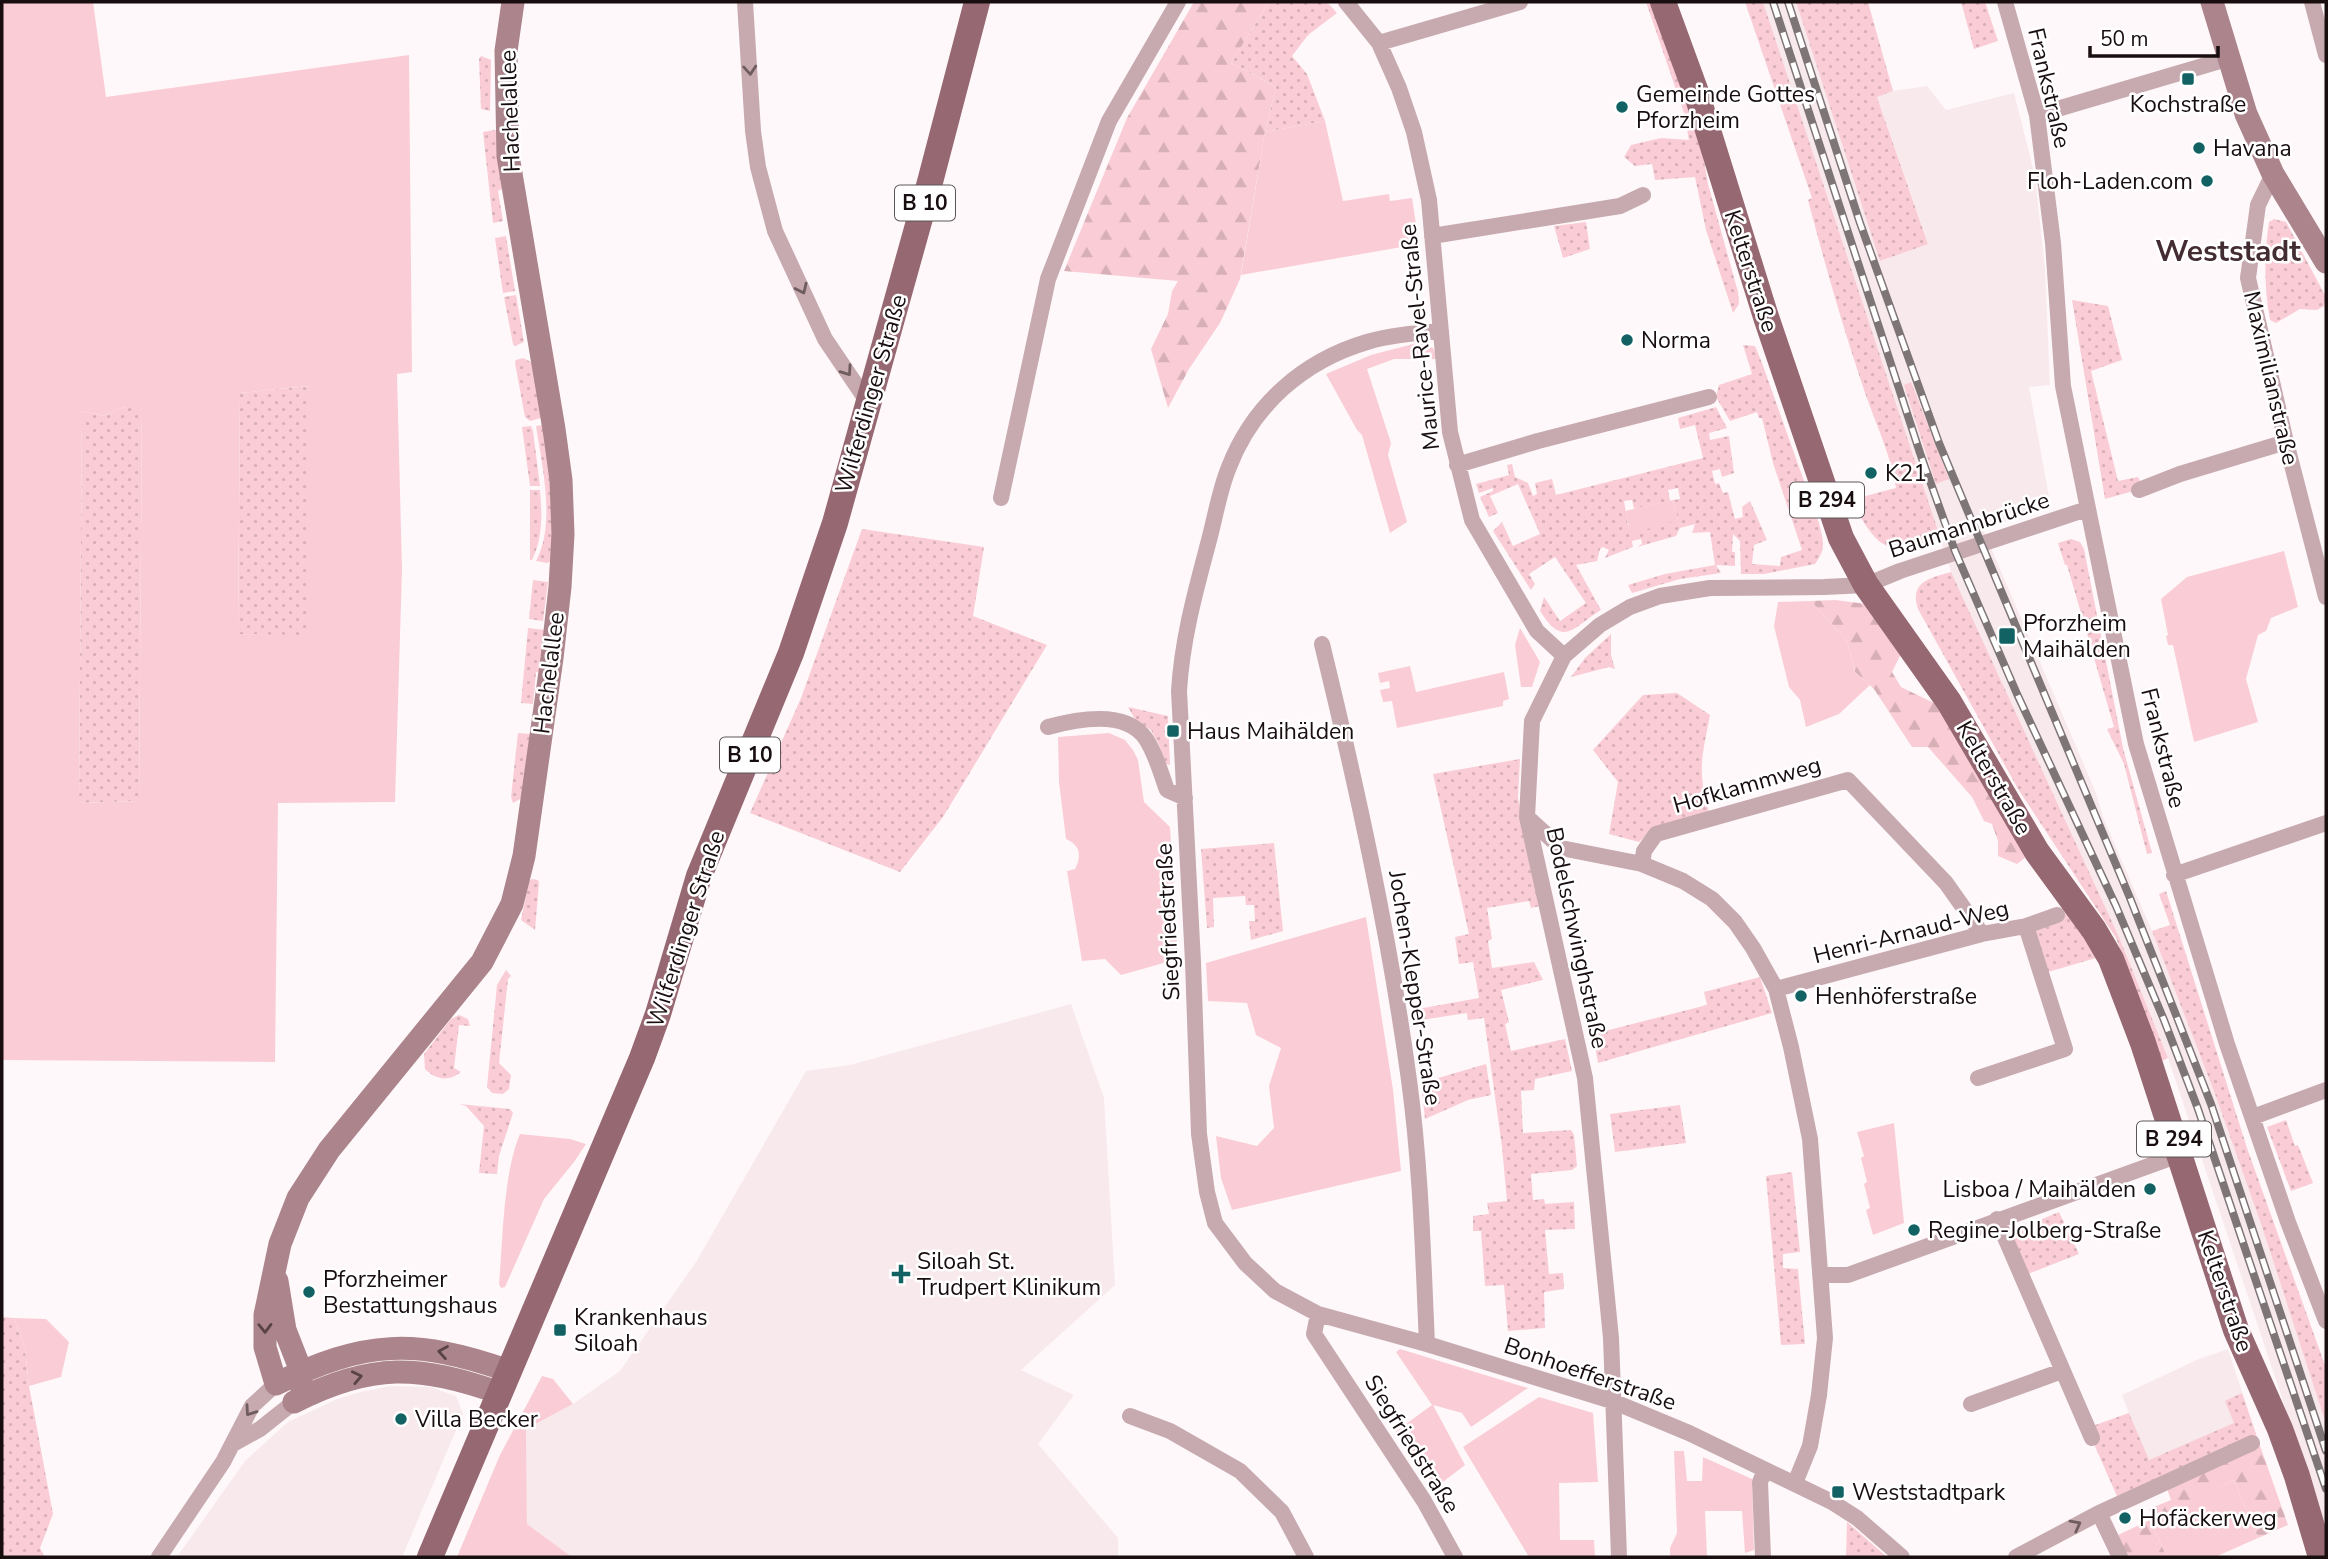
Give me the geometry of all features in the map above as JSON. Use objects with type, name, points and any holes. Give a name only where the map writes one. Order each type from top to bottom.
[{"type":"main road","name":"Wilferdinger Straße","points":[[430,1557],[642,1058],[658,1014],[699,876],[796,640],[835,523],[869,404],[944,133],[977,2]]},
{"type":"main road","name":"Kelterstraße","points":[[1663,2],[1697,95],[1766,317],[1841,538],[1866,584],[1949,702],[2022,828],[2106,949],[2130,1006],[2236,1329],[2284,1441],[2322,1557]]},
{"type":"street","name":"Hachelallee","points":[[276,1384],[265,1346],[265,1315],[280,1244],[288,1221],[311,1176],[357,1114],[482,962],[512,904],[524,856],[560,587],[562,505],[554,429],[508,156],[506,51],[513,2]]},
{"type":"street","points":[[745,2],[753,131],[758,167],[772,222],[825,339],[869,404]]},
{"type":"street","points":[[1001,498],[1048,279],[1109,121],[1178,2]]},
{"type":"street","name":"Maurice-Ravel-Straße","points":[[1346,2],[1379,43],[1399,88],[1414,132],[1429,200],[1450,432],[1472,520],[1537,631],[1564,656]]},
{"type":"street","points":[[1379,43],[1520,2]]},
{"type":"street","name":"Frankstraße","points":[[2005,2],[2037,115],[2053,243],[2063,386],[2136,744],[2227,1044],[2288,1222],[2326,1321]]},
{"type":"street","points":[[2212,2],[2246,114],[2273,174],[2326,262]]},
{"type":"street","points":[[2312,2],[2326,55]]},
{"type":"street","points":[[2037,115],[2230,58]]},
{"type":"street","name":"Maximilianstraße","points":[[2273,174],[2258,205],[2248,278],[2326,597]]},
{"type":"street","points":[[1432,236],[1620,206],[1643,195]]},
{"type":"street","name":"Siegfriedstraße","points":[[1441,331],[1369,341],[1341,352],[1299,374],[1265,404],[1239,443],[1228,469],[1188,620],[1181,655],[1179,691],[1199,1134],[1207,1192],[1215,1223],[1245,1263],[1275,1291],[1318,1314],[1314,1334],[1424,1502],[1455,1557]]},
{"type":"street","points":[[1457,465],[1709,397]]},
{"type":"street","points":[[2139,490],[2180,474],[2286,442]]},
{"type":"street","name":"Baumannbrücke","points":[[1866,584],[2087,509]]},
{"type":"street","name":"Bodelschwinghstraße","points":[[1619,1557],[1611,1338],[1585,1078],[1527,817],[1532,721],[1564,656],[1614,614],[1660,596],[1710,588],[1866,584]]},
{"type":"street","name":"Jochen-Klepper-Straße","points":[[1322,644],[1382,908],[1409,1082],[1418,1168],[1427,1344]]},
{"type":"street","points":[[1048,727],[1078,720],[1111,719],[1130,727],[1145,737],[1167,790],[1185,797]]},
{"type":"street","name":"Hofklammweg","points":[[1642,864],[1644,850],[1656,834],[1848,780],[1946,883],[1982,934]]},
{"type":"street","points":[[1527,817],[1561,848],[1642,864],[1684,881],[1712,899],[1725,910],[1753,948],[1776,989],[1808,1127],[1825,1338],[1810,1446],[1795,1483]]},
{"type":"street","points":[[2174,874],[2326,823]]},
{"type":"street","name":"Henri-Arnaud-Weg","points":[[1776,989],[1982,934],[2026,926],[2057,915]]},
{"type":"street","points":[[1978,1077],[2065,1049],[2026,926]]},
{"type":"street","points":[[2253,1117],[2326,1090]]},
{"type":"street","points":[[1822,1275],[1848,1275],[2179,1155]]},
{"type":"street","points":[[1997,1219],[2092,1438]]},
{"type":"street","name":"Hachelallee","points":[[275,1273],[285,1330],[302,1371]]},
{"type":"street","name":"Bonhoefferstraße","points":[[1318,1314],[1427,1344],[1612,1401],[1689,1433],[1832,1502],[1857,1518],[1902,1557]]},
{"type":"street","points":[[159,1557],[233,1444],[240,1425],[252,1406],[276,1384],[347,1354],[395,1348],[446,1352],[505,1382]]},
{"type":"street","points":[[294,1402],[301,1387],[302,1371]]},
{"type":"street","points":[[233,1444],[260,1429],[294,1402],[340,1381],[380,1372],[405,1371],[505,1382]]},
{"type":"street","points":[[1971,1404],[2062,1371]]},
{"type":"street","points":[[276,1384],[294,1402]]},
{"type":"street","points":[[1130,1416],[1170,1431],[1240,1471],[1282,1512],[1306,1557]]},
{"type":"street","points":[[2016,1557],[2099,1513],[2252,1443]]},
{"type":"street","points":[[1763,1557],[1760,1482],[1765,1470]]},
{"type":"street","points":[[2099,1513],[2120,1557]]},
{"type":"shaded area","points":[[1763,2],[1796,2],[1881,261],[1928,243],[1877,96],[1927,86],[1946,110],[2014,93],[2035,176],[2045,269],[2050,385],[2029,387],[2049,497],[2039,510],[1983,529],[2152,931],[2215,1094],[2262,1227],[2326,1424],[2326,1529],[2168,1058],[2119,937],[1951,572]]},
{"type":"shaded area","name":"Siloah St. Trudpert Klinikum","points":[[1071,1004],[1104,1098],[1115,1285],[1021,1370],[1074,1395],[1038,1444],[1118,1538],[1118,1557],[572,1557],[527,1524],[526,1429],[573,1404],[620,1371],[696,1262],[806,1071],[850,1065]]},
{"type":"shaded area","points":[[2228,1349],[2258,1440],[2120,1503],[2087,1428],[2129,1413],[2122,1395],[2199,1359]]},
{"type":"shaded area","points":[[391,1386],[430,1387],[456,1396],[463,1414],[402,1557],[177,1557],[245,1461],[288,1422],[337,1399]]},
{"type":"green space","points":[[2,2],[93,2],[106,97],[409,55],[412,372],[397,374],[402,569],[395,802],[278,803],[275,1062],[2,1060]],"holes":[[[309,386],[309,635],[238,634],[240,393]],[[142,405],[139,801],[79,803],[82,411],[104,416],[122,408]]]},
{"type":"green space","points":[[1194,2],[1269,2],[1231,63],[1276,87],[1265,132],[1240,279],[1220,323],[1189,369],[1168,408],[1151,349],[1168,314],[1172,291],[1178,281],[1064,271],[1127,118]]},
{"type":"green space","points":[[1269,2],[1327,2],[1337,13],[1308,35],[1292,56],[1307,74],[1325,121],[1265,132],[1276,87],[1231,63]]},
{"type":"green space","points":[[1646,2],[1654,2],[1702,149],[1708,184],[1738,292],[1739,304],[1733,313],[1706,230],[1695,177],[1655,180],[1652,164],[1635,166],[1624,157],[1631,145],[1661,138],[1689,140],[1684,113]]},
{"type":"green space","points":[[1745,2],[1763,2],[1941,540],[1906,548],[1885,545],[1876,539],[1850,500],[1896,488],[1833,291],[1808,200],[1812,198]]},
{"type":"green space","points":[[1796,2],[1868,2],[1893,91],[1877,97],[1928,244],[1880,261]]},
{"type":"green space","points":[[1961,2],[1985,2],[1998,41],[1974,49]]},
{"type":"green space","points":[[481,56],[491,60],[490,111],[481,109]]},
{"type":"green space","points":[[1325,121],[1343,201],[1389,194],[1390,201],[1412,198],[1419,244],[1241,275],[1265,132]]},
{"type":"green space","points":[[495,130],[504,188],[498,191],[503,221],[493,223],[483,132]]},
{"type":"green space","points":[[2274,219],[2286,222],[2326,297],[2324,306],[2317,310],[2300,309],[2276,323],[2270,320],[2265,271],[2269,222]]},
{"type":"green space","points":[[1586,222],[1590,249],[1563,258],[1554,226]]},
{"type":"green space","points":[[506,236],[515,291],[503,293],[495,238]]},
{"type":"green space","points":[[516,295],[524,342],[515,346],[504,297]]},
{"type":"green space","points":[[2072,300],[2108,306],[2122,360],[2091,371],[2118,481],[2138,477],[2144,488],[2105,499]]},
{"type":"green space","points":[[1421,342],[1433,348],[1438,359],[1394,359],[1367,369],[1391,443],[1388,455],[1407,522],[1390,533],[1362,435],[1326,374],[1371,355]]},
{"type":"green space","points":[[1743,345],[1755,346],[1819,523],[1823,548],[1815,564],[1764,574],[1741,574],[1740,541],[1733,534],[1732,552],[1735,552],[1735,566],[1716,565],[1721,573],[1680,579],[1632,593],[1628,585],[1665,574],[1715,565],[1710,532],[1692,533],[1695,524],[1680,528],[1676,536],[1637,547],[1642,544],[1641,539],[1632,541],[1633,547],[1605,558],[1609,550],[1603,547],[1597,561],[1576,565],[1601,610],[1569,631],[1562,632],[1548,623],[1540,611],[1544,597],[1560,621],[1586,603],[1555,557],[1529,574],[1535,584],[1531,590],[1493,531],[1502,522],[1513,546],[1540,534],[1518,484],[1490,496],[1498,513],[1489,517],[1480,497],[1493,491],[1493,488],[1479,493],[1476,484],[1509,475],[1507,465],[1512,464],[1515,477],[1528,483],[1533,496],[1537,494],[1535,483],[1552,479],[1556,495],[1703,458],[1695,425],[1680,429],[1678,418],[1716,407],[1727,428],[1709,433],[1710,440],[1729,436],[1734,473],[1722,477],[1720,469],[1712,471],[1715,484],[1719,483],[1723,493],[1728,492],[1735,519],[1743,517],[1742,507],[1750,501],[1767,540],[1754,545],[1752,564],[1780,566],[1781,557],[1802,550],[1773,463],[1762,418],[1759,418],[1757,412],[1730,421],[1716,397],[1719,385],[1752,374]],"holes":[[[1678,488],[1680,499],[1673,500],[1678,520],[1628,525],[1624,501],[1632,500],[1634,509],[1670,501],[1668,490]]]},
{"type":"green space","points":[[523,358],[534,367],[541,418],[530,421],[525,417],[515,363]]},
{"type":"green space","points":[[1911,382],[1949,479],[1936,484],[1904,385]]},
{"type":"green space","points":[[310,386],[309,636],[238,634],[240,393]]},
{"type":"green space","points":[[142,404],[139,801],[79,803],[82,411],[104,416],[122,408]]},
{"type":"green space","points":[[542,425],[551,464],[553,560],[547,563],[536,561],[542,546],[546,513],[544,477],[536,426]]},
{"type":"green space","points":[[531,426],[540,486],[530,486],[522,427]]},
{"type":"green space","points":[[530,490],[540,490],[541,508],[540,535],[532,560],[530,560]]},
{"type":"green space","points":[[1673,500],[1678,520],[1631,534],[1625,511]]},
{"type":"green space","points":[[862,529],[984,547],[973,616],[1047,645],[943,817],[900,872],[750,813],[801,698]]},
{"type":"green space","points":[[2071,539],[2080,542],[2084,549],[2123,748],[2152,853],[2147,854],[2124,764],[2107,729],[2114,727],[2067,565],[2058,543]]},
{"type":"green space","points":[[2284,551],[2298,607],[2271,618],[2266,631],[2258,635],[2246,679],[2258,722],[2194,742],[2173,645],[2168,645],[2161,599],[2187,577]]},
{"type":"green space","points":[[1951,572],[2119,937],[2168,1058],[2162,1061],[2116,938],[2018,789],[1918,609],[1916,593],[1919,587],[1929,579]]},
{"type":"green space","points":[[533,580],[548,582],[543,621],[529,619]]},
{"type":"green space","points":[[1835,600],[1866,604],[1902,652],[1892,672],[1901,687],[1940,706],[2030,854],[2017,864],[1998,856],[1998,841],[1992,824],[1984,821],[1972,797],[1928,747],[1912,747],[1874,689],[1855,672],[1847,641],[1811,601]]},
{"type":"green space","points":[[1811,601],[1847,641],[1855,672],[1870,685],[1839,714],[1806,727],[1800,700],[1789,687],[1774,626],[1778,602]]},
{"type":"green space","points":[[528,628],[545,630],[542,673],[536,672],[533,704],[521,703]]},
{"type":"green space","points":[[1520,628],[1540,662],[1532,687],[1521,687],[1515,645]]},
{"type":"green space","points":[[1611,634],[1611,655],[1615,669],[1609,667],[1571,677],[1585,658]]},
{"type":"green space","points":[[1410,666],[1416,692],[1504,672],[1509,699],[1503,701],[1503,706],[1397,728],[1392,701],[1383,702],[1380,690],[1390,688],[1389,681],[1380,683],[1378,673]]},
{"type":"green space","points":[[1677,693],[1710,715],[1702,764],[1709,812],[1656,827],[1639,842],[1609,834],[1618,782],[1593,750],[1643,695]]},
{"type":"green space","points":[[1128,707],[1168,716],[1170,765],[1163,763],[1159,745],[1151,730],[1136,721]]},
{"type":"green space","points":[[518,733],[530,734],[522,798],[513,803],[511,797]]},
{"type":"green space","points":[[1109,733],[1125,740],[1133,750],[1138,760],[1144,802],[1170,827],[1178,959],[1121,975],[1105,959],[1082,961],[1067,871],[1075,869],[1079,855],[1077,847],[1066,839],[1059,782],[1058,737]]},
{"type":"green space","points":[[1520,759],[1518,798],[1540,906],[1531,908],[1529,901],[1487,908],[1492,939],[1488,941],[1492,968],[1534,962],[1543,980],[1501,990],[1509,1022],[1505,1024],[1511,1051],[1565,1039],[1572,1071],[1535,1079],[1534,1090],[1521,1091],[1523,1133],[1571,1130],[1574,1135],[1577,1166],[1572,1170],[1531,1174],[1533,1200],[1544,1199],[1545,1204],[1574,1202],[1575,1229],[1545,1230],[1549,1274],[1563,1273],[1564,1289],[1544,1292],[1545,1328],[1508,1331],[1504,1285],[1485,1286],[1481,1231],[1473,1231],[1473,1216],[1489,1214],[1487,1203],[1507,1201],[1484,1018],[1468,1020],[1467,1013],[1414,1021],[1412,1010],[1479,998],[1473,962],[1459,964],[1455,937],[1469,934],[1433,774]]},
{"type":"green space","points":[[1274,843],[1283,931],[1251,940],[1249,921],[1255,921],[1254,905],[1246,905],[1245,896],[1213,898],[1214,927],[1207,928],[1201,849]]},
{"type":"green space","points":[[538,880],[539,883],[535,930],[521,920],[529,881]]},
{"type":"green space","points":[[2166,891],[2247,1148],[2326,1368],[2326,1424],[2262,1227],[2215,1094],[2152,931],[2170,925],[2159,894]]},
{"type":"green space","points":[[2073,910],[2096,958],[2041,974],[2026,926]]},
{"type":"green space","points":[[1366,917],[1393,1090],[1401,1171],[1232,1210],[1221,1178],[1216,1136],[1257,1146],[1274,1128],[1269,1086],[1281,1048],[1256,1035],[1247,1003],[1208,1001],[1206,963]]},
{"type":"green space","points":[[506,970],[511,976],[508,979],[499,1063],[511,1075],[509,1089],[503,1094],[492,1093],[487,1087],[497,985]]},
{"type":"green space","points":[[1760,977],[1772,1013],[1598,1063],[1593,1034],[1707,1005],[1704,992]]},
{"type":"green space","points":[[459,1015],[468,1019],[470,1026],[459,1025],[454,1068],[461,1072],[447,1078],[434,1076],[425,1069],[424,1054],[451,1019]]},
{"type":"green space","points":[[1486,1064],[1491,1095],[1468,1100],[1425,1119],[1421,1083]]},
{"type":"green space","points":[[459,1104],[510,1109],[513,1113],[499,1156],[497,1174],[479,1173],[484,1126],[466,1106]]},
{"type":"green space","points":[[1680,1105],[1686,1143],[1615,1152],[1610,1114]]},
{"type":"green space","points":[[2286,1120],[2313,1183],[2291,1191],[2267,1127]]},
{"type":"green space","points":[[1894,1123],[1904,1223],[1873,1235],[1866,1210],[1870,1208],[1861,1158],[1864,1156],[1857,1132]]},
{"type":"green space","points":[[520,1134],[570,1139],[586,1144],[544,1199],[505,1287],[501,1288],[499,1284],[507,1187]]},
{"type":"green space","points":[[1792,1172],[1800,1252],[1783,1254],[1783,1268],[1798,1269],[1805,1344],[1781,1345],[1766,1176]]},
{"type":"green space","points":[[2059,1212],[2079,1254],[2028,1274],[2011,1232]]},
{"type":"green space","points":[[2,1317],[14,1318],[25,1348],[29,1386],[53,1514],[40,1548],[45,1557],[2,1557]]},
{"type":"green space","points":[[14,1318],[46,1319],[69,1342],[61,1377],[29,1386],[25,1348]]},
{"type":"green space","points":[[1400,1349],[1528,1388],[1471,1427],[1462,1413],[1433,1405],[1465,1465],[1435,1488],[1395,1432],[1432,1405],[1396,1352]]},
{"type":"green space","points":[[542,1376],[553,1379],[573,1404],[526,1429],[527,1524],[572,1557],[457,1557],[500,1455]]},
{"type":"green space","points":[[2242,1393],[2258,1440],[2120,1503],[2087,1428],[2129,1413],[2149,1460],[2234,1423],[2225,1401]]},
{"type":"green space","points":[[1539,1397],[1593,1413],[1598,1482],[1559,1483],[1560,1540],[1594,1540],[1595,1557],[1529,1557],[1463,1447]]},
{"type":"green space","points":[[2258,1440],[2288,1525],[2258,1538],[2234,1480],[2155,1521],[2149,1509],[2171,1500],[2165,1483]]},
{"type":"green space","points":[[1674,1451],[1684,1451],[1687,1481],[1702,1481],[1703,1457],[1752,1479],[1754,1550],[1745,1553],[1742,1511],[1705,1511],[1707,1557],[1670,1557],[1670,1548],[1677,1533]]},
{"type":"green space","points":[[2234,1480],[2258,1538],[2215,1557],[2167,1557],[2150,1520],[2153,1517],[2155,1520]]},
{"type":"green space","points":[[2150,1520],[2167,1557],[2128,1557],[2118,1535]]},
{"type":"green space","points":[[1847,1522],[1887,1557],[1846,1557]]},
{"type":"railway","points":[[1773,2],[1920,453],[1955,551],[2017,694],[2116,906],[2164,1020],[2198,1109],[2326,1489]]},
{"type":"railway","points":[[1788,2],[1860,223],[1939,443],[2130,898],[2211,1104],[2326,1451]]},
{"type":"place","name":"Kochstraße","points":[[2188,79]]},
{"type":"place","name":"Gemeinde Gottes Pforzheim","points":[[1622,107]]},
{"type":"place","name":"Havana","points":[[2199,148]]},
{"type":"place","name":"Floh-Laden.com","points":[[2207,181]]},
{"type":"place","name":"Norma","points":[[1627,340]]},
{"type":"place","name":"K21","points":[[1871,473]]},
{"type":"place","name":"Pforzheim Maihälden","points":[[2007,636]]},
{"type":"place","name":"Haus Maihälden","points":[[1173,731]]},
{"type":"place","name":"Henhöferstraße","points":[[1801,996]]},
{"type":"place","name":"Lisboa / Maihälden","points":[[2150,1189]]},
{"type":"place","name":"Regine-Jolberg-Straße","points":[[1914,1230]]},
{"type":"place","name":"Siloah St. Trudpert Klinikum","points":[[901,1274]]},
{"type":"place","name":"Pforzheimer Bestattungshaus","points":[[309,1292]]},
{"type":"place","name":"Krankenhaus Siloah","points":[[560,1330]]},
{"type":"place","name":"Villa Becker","points":[[401,1419]]},
{"type":"place","name":"Weststadtpark","points":[[1838,1492]]},
{"type":"place","name":"Hofäckerweg","points":[[2125,1518]]},
{"type":"district","name":"Weststadt","points":[[2228,251]]}]
